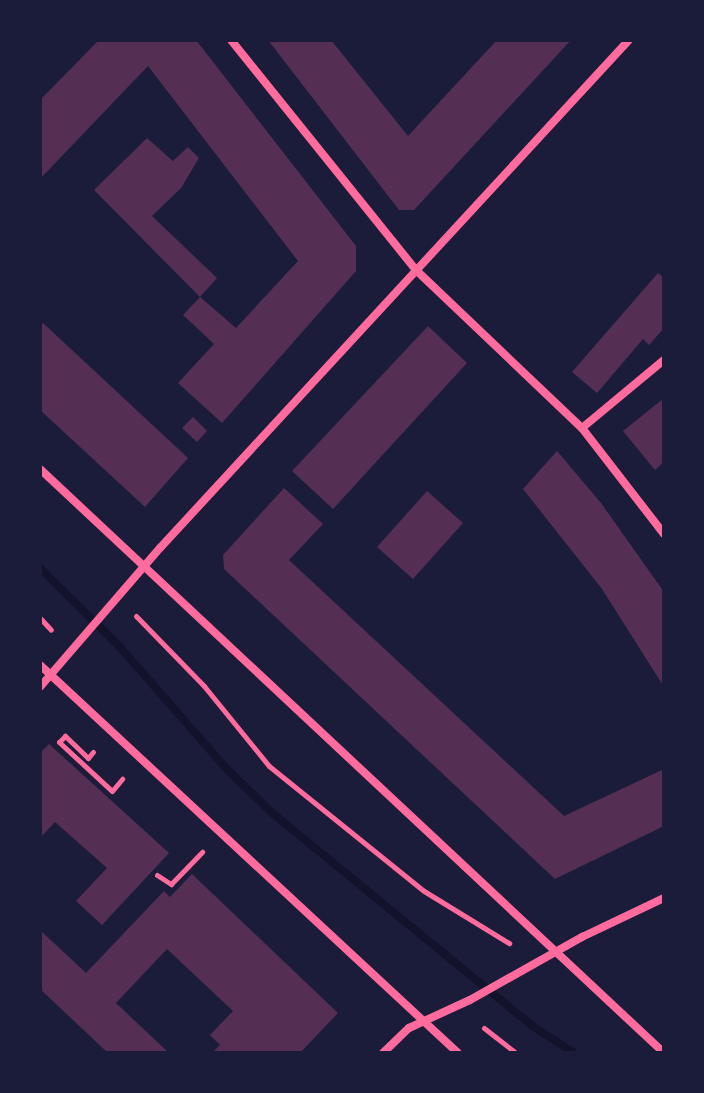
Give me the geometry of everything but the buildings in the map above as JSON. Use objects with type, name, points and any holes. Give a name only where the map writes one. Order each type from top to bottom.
[{"type":"street","points":[[231,40],[417,271],[582,428],[664,534]]},
{"type":"street","points":[[40,687],[111,604],[629,40]]},
{"type":"street","points":[[582,428],[664,360]]},
{"type":"street","points":[[40,469],[664,1053]]},
{"type":"street","points":[[40,665],[458,1053]]},
{"type":"street","points":[[383,1053],[400,1034],[664,898]]},
{"type":"path","points":[[136,616],[204,686],[269,766],[424,891],[509,943]]},
{"type":"path","points":[[40,618],[51,630]]},
{"type":"path","points":[[93,752],[88,758],[65,736],[59,742],[112,791],[122,779]]},
{"type":"path","points":[[157,875],[171,884],[202,852]]},
{"type":"path","points":[[484,1028],[516,1053]]},
{"type":"waterway","points":[[40,568],[120,647],[225,767],[271,812],[531,1025],[574,1053]]}]
